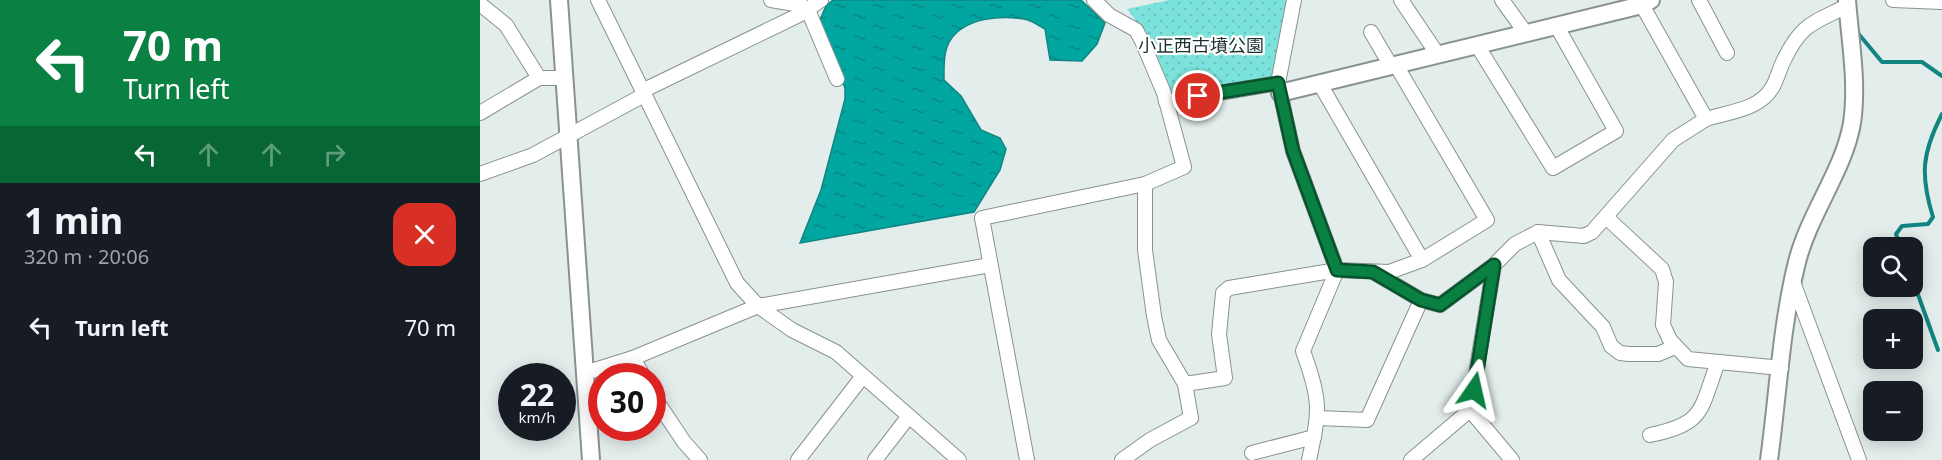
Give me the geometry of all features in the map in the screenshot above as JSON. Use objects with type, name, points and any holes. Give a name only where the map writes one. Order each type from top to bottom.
[{"type":"street","points":[[559,0],[591,460]]},
{"type":"street","points":[[598,0],[737,283],[758,306],[792,330],[836,352],[959,460]]},
{"type":"street","points":[[771,0],[801,5],[808,10],[837,79]]},
{"type":"street","points":[[480,174],[514,164],[643,93],[808,10],[820,0]]},
{"type":"street","points":[[1027,460],[982,218],[1145,184],[1184,167],[1166,102],[1136,30],[1109,15],[1094,0]]},
{"type":"street","points":[[1294,0],[1279,88],[1293,151],[1337,270],[1303,351],[1317,388],[1318,418],[1309,460]]},
{"type":"street","points":[[1401,0],[1438,55]]},
{"type":"street","points":[[1502,0],[1525,32]]},
{"type":"street","points":[[1699,0],[1726,52]]},
{"type":"street","points":[[1893,0],[1942,2]]},
{"type":"street","points":[[1166,102],[1320,84],[1556,25],[1608,6],[1647,2],[1706,119]]},
{"type":"street","points":[[1373,272],[1421,300],[1440,305],[1494,265],[1515,244],[1538,232],[1584,236],[1606,218],[1673,140],[1706,119],[1740,112],[1772,89],[1795,37],[1808,25],[1847,3],[1853,78],[1852,123],[1842,154],[1801,248],[1792,282],[1769,460]]},
{"type":"street","points":[[480,4],[506,25],[539,78]]},
{"type":"street","points":[[1477,45],[1553,168],[1616,131],[1556,25]]},
{"type":"street","points":[[1185,384],[1225,378],[1219,334],[1223,293],[1229,288],[1337,270],[1389,272],[1422,261],[1487,220],[1371,32]]},
{"type":"street","points":[[480,114],[539,78],[564,78]]},
{"type":"street","points":[[1320,84],[1422,261]]},
{"type":"street","points":[[1122,460],[1138,455],[1191,418],[1185,384],[1159,340],[1154,316],[1145,250],[1145,184]]},
{"type":"street","points":[[1606,218],[1662,269],[1666,282],[1663,325],[1675,347],[1688,359],[1781,368]]},
{"type":"street","points":[[1538,232],[1558,280],[1602,327],[1611,346],[1620,353],[1629,354],[1658,354],[1675,347]]},
{"type":"street","points":[[585,373],[633,358],[758,306],[990,265]]},
{"type":"street","points":[[1414,459],[1470,411],[1494,265]]},
{"type":"street","points":[[1792,282],[1859,460]]},
{"type":"street","points":[[1318,418],[1368,420],[1421,300]]},
{"type":"street","points":[[633,358],[636,363]]},
{"type":"street","points":[[1650,435],[1674,430],[1692,420],[1700,411],[1718,362]]},
{"type":"street","points":[[798,460],[863,376]]},
{"type":"street","points":[[1470,411],[1512,460]]},
{"type":"street","points":[[666,415],[684,442],[700,460]]},
{"type":"street","points":[[874,460],[909,416]]},
{"type":"street","points":[[1252,453],[1314,437]]},
{"type":"green space","name":"小正西古墳公園","points":[[1169,0],[1290,0],[1271,80],[1174,97],[1146,34],[1127,9]]},
{"type":"water","points":[[833,0],[1081,0],[1105,23],[1097,44],[1082,61],[1050,60],[1045,29],[1027,20],[994,18],[965,26],[951,39],[947,48],[944,59],[944,80],[961,96],[981,130],[1000,138],[1006,149],[1000,170],[974,212],[800,243],[821,190],[845,99],[845,88],[818,24],[826,6]]},
{"type":"waterway","points":[[1857,32],[1882,62],[1922,62],[1942,76]]},
{"type":"waterway","points":[[1897,237],[1896,234],[1902,226],[1928,224],[1933,217],[1926,189],[1925,164],[1930,141],[1942,114]]},
{"type":"waterway","points":[[1919,297],[1938,350]]},
{"type":"route","points":[[1198,96],[1278,83],[1293,151],[1337,270],[1373,272],[1421,300],[1440,305],[1494,265],[1474,390]]}]
